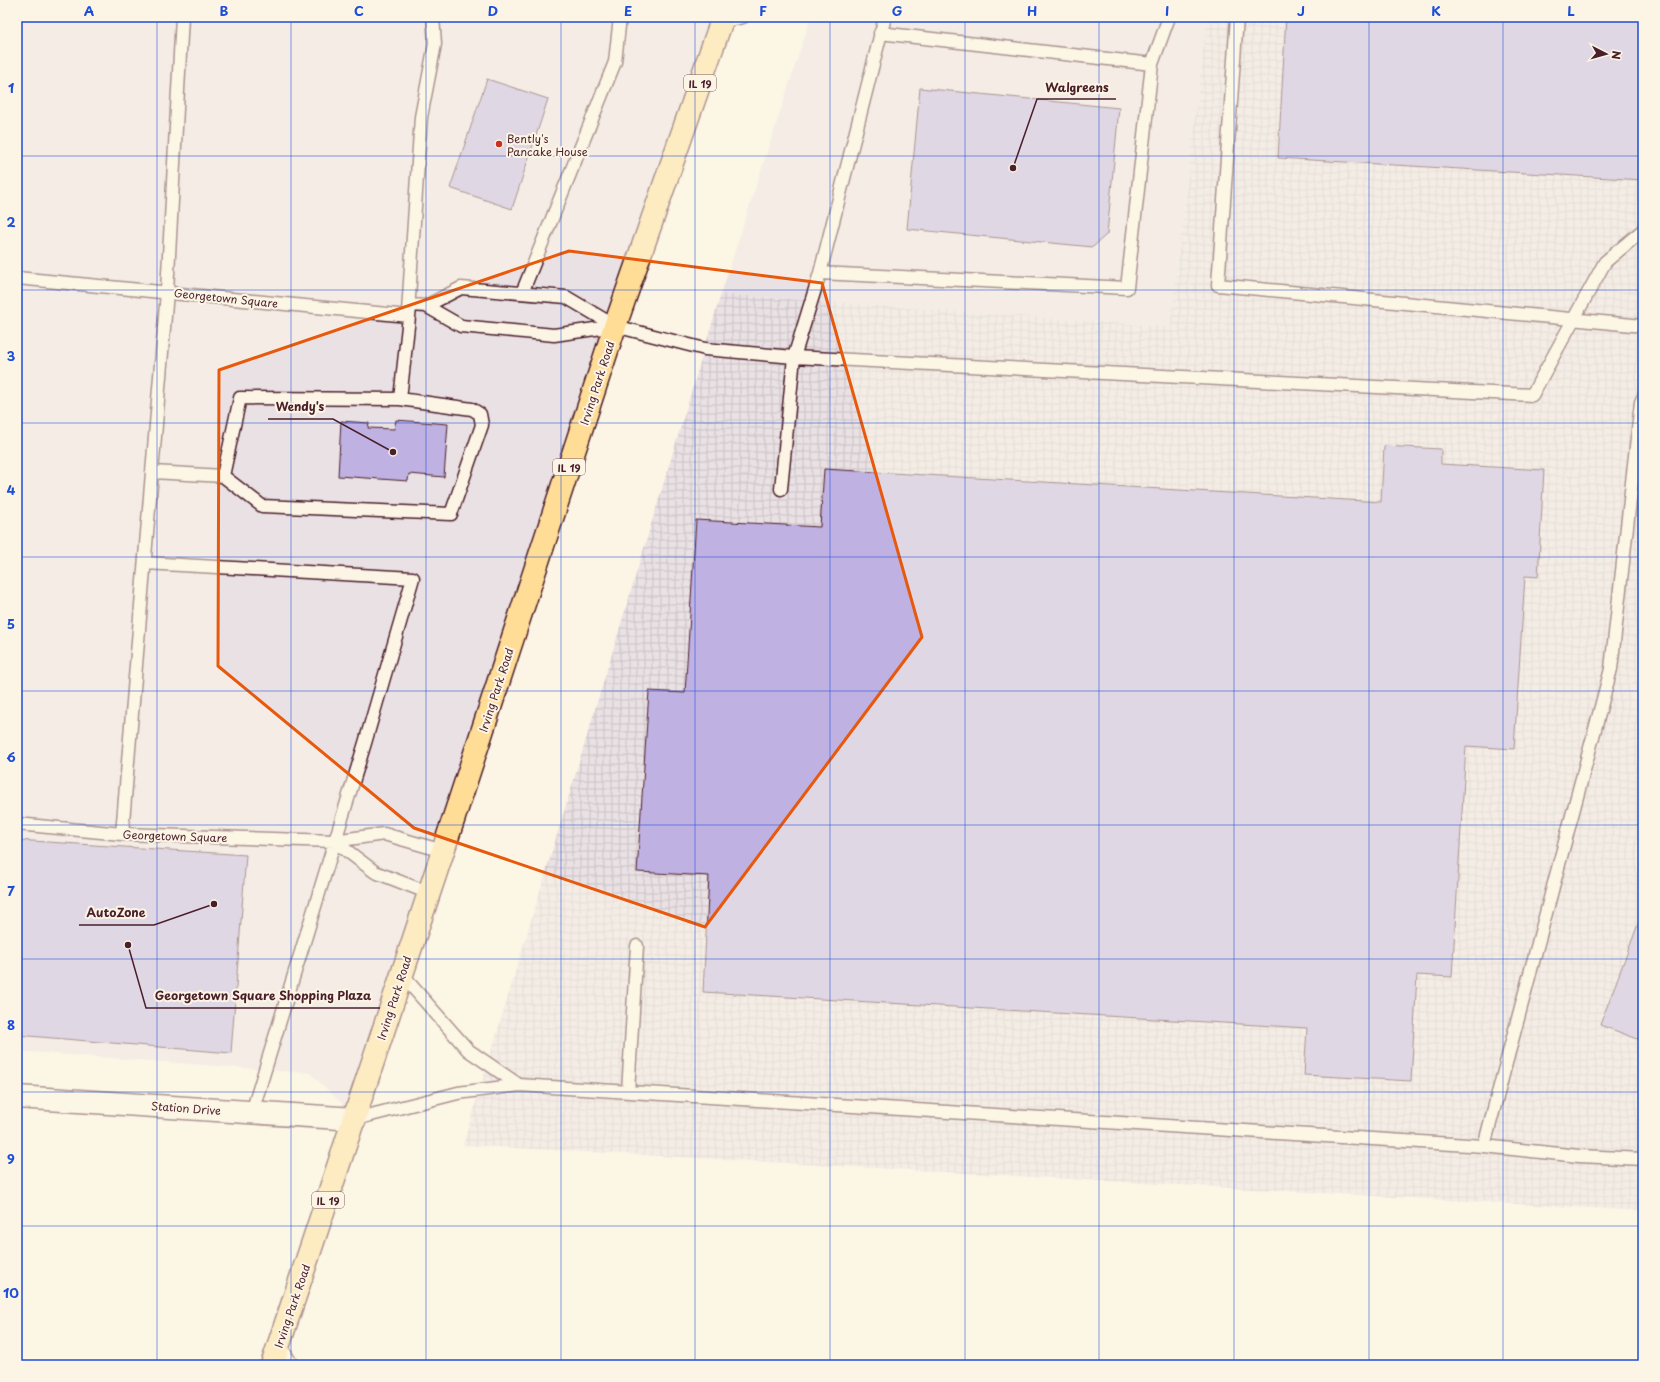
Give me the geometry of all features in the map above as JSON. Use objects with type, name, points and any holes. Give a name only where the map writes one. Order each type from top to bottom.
[{"type":"main road","name":"Irving Park Road","points":[[272,1365],[430,893],[615,326],[722,19]]},
{"type":"street","name":"Station Drive","points":[[17,1097],[355,1119]]},
{"type":"lane","points":[[122,834],[167,292],[182,17]]},
{"type":"lane","points":[[400,399],[409,310],[421,117],[435,44],[433,17]]},
{"type":"lane","points":[[522,293],[615,62],[620,17]]},
{"type":"lane","points":[[722,19],[743,17]]},
{"type":"lane","points":[[781,489],[794,357],[820,273],[885,17]]},
{"type":"lane","points":[[820,273],[1127,288],[1152,64],[1169,17]]},
{"type":"lane","points":[[1237,17],[1218,285],[1643,326]]},
{"type":"lane","points":[[880,34],[1152,64]]},
{"type":"lane","points":[[426,306],[461,288],[566,296],[615,326],[705,349],[794,357],[1532,395],[1605,262],[1643,230]]},
{"type":"lane","name":"Georgetown Square","points":[[17,278],[167,292],[409,310],[426,306],[461,326],[554,334],[615,326]]},
{"type":"lane","points":[[152,472],[223,476],[262,506],[451,514],[482,425],[480,414],[472,409],[400,399],[240,398],[223,476]]},
{"type":"lane","points":[[1484,1146],[1611,670],[1641,402],[1643,398]]},
{"type":"lane","points":[[144,563],[412,578],[365,743],[252,1112]]},
{"type":"lane","name":"Georgetown Square","points":[[17,824],[122,834],[334,841],[384,834],[443,851]]},
{"type":"lane","points":[[334,841],[375,872],[430,893]]},
{"type":"lane","points":[[628,1092],[636,946]]},
{"type":"lane","points":[[402,975],[468,1050],[519,1085]]},
{"type":"lane","points":[[355,1119],[458,1093],[519,1085],[1484,1146],[1579,1156],[1643,1159]]},
{"type":"lane","points":[[280,1343],[292,1365]]},
{"type":"highlighted area","points":[[569,251],[822,283],[922,637],[705,927],[414,828],[218,666],[219,370]]},
{"type":"shaded area","points":[[17,17],[714,17],[348,1109],[310,1073],[17,1051]]},
{"type":"shaded area","points":[[811,17],[1207,17],[1170,327],[721,294]]},
{"type":"shaded area","points":[[1207,17],[1643,17],[1643,1211],[463,1145],[721,294],[1170,327]]},
{"type":"building","points":[[1286,17],[1643,17],[1643,180],[1278,158]]},
{"type":"building","name":"Bently's Pancake House","points":[[487,79],[548,99],[512,209],[450,188]]},
{"type":"building","points":[[920,88],[1119,108],[1107,234],[1093,247],[907,229]]},
{"type":"building","points":[[396,420],[448,424],[444,477],[409,474],[408,481],[338,476],[341,421],[369,423],[368,428],[394,429]]},
{"type":"building","points":[[1384,446],[1441,449],[1441,464],[1544,470],[1538,577],[1525,576],[1514,749],[1466,746],[1452,977],[1417,975],[1411,1081],[1304,1075],[1307,1028],[703,992],[709,876],[637,872],[649,691],[685,693],[696,520],[820,527],[824,469],[1381,502]]},
{"type":"building","points":[[17,840],[246,855],[231,1053],[17,1035]]},
{"type":"building","points":[[1643,911],[1643,1041],[1600,1025]]},
{"type":"place","name":"Bently's Pancake House","points":[[499,144]]},
{"type":"place","name":"Walgreens","points":[[1013,168]]},
{"type":"place","name":"Wendy's","points":[[393,452]]},
{"type":"place","name":"AutoZone","points":[[214,904]]},
{"type":"place","name":"Georgetown Square Shopping Plaza","points":[[128,945]]}]
